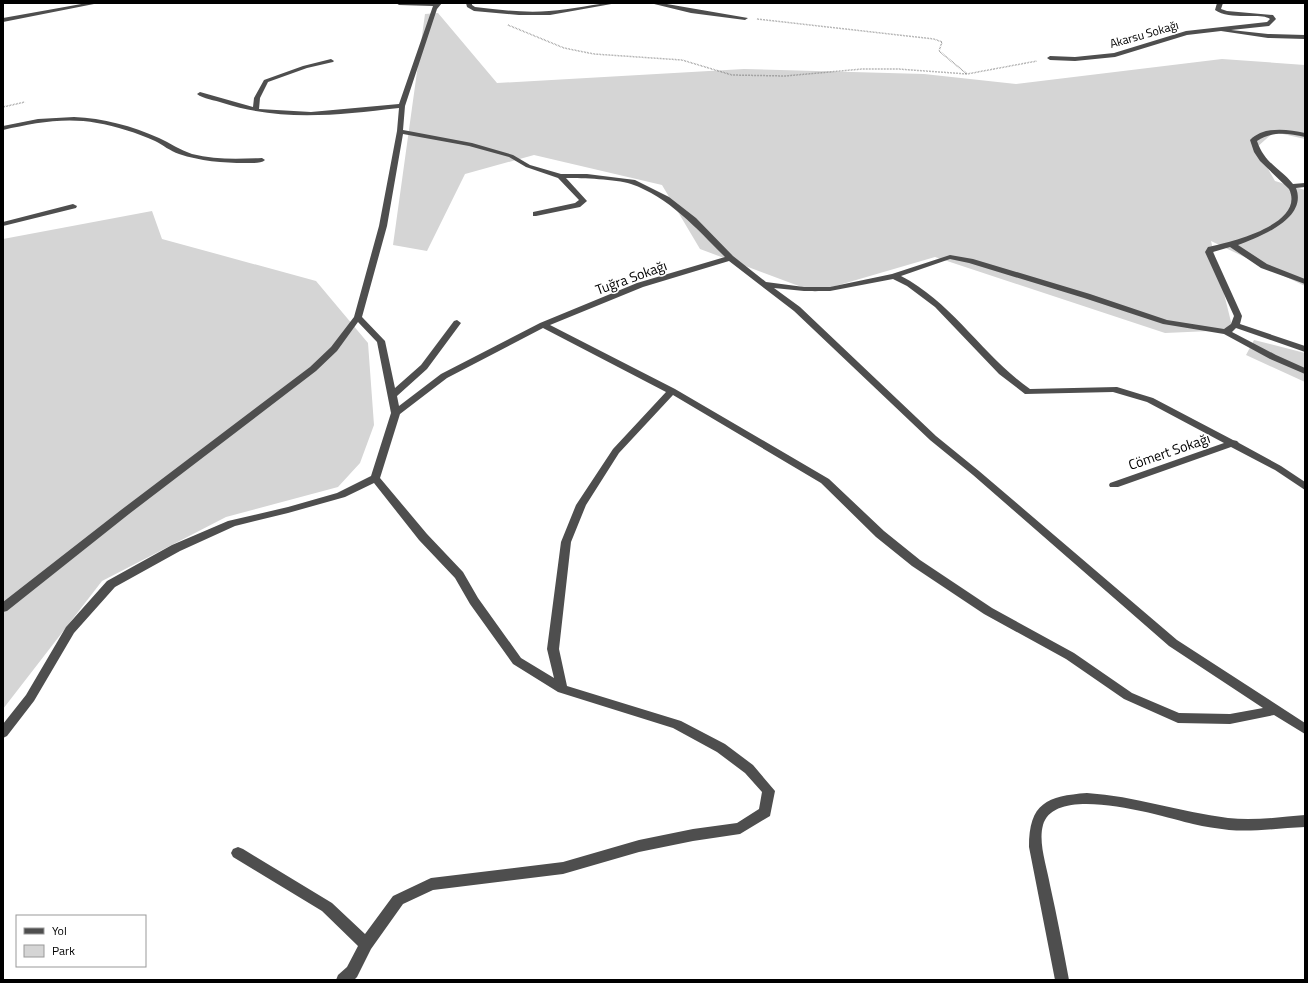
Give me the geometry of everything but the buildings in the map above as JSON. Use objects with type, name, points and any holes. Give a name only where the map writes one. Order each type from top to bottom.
[{"type":"street","points":[[3,20],[96,3]]},
{"type":"street","points":[[3,608],[131,507],[313,369],[334,349],[358,317],[382,226],[400,131],[402,106],[433,4],[399,3]]},
{"type":"street","points":[[469,3],[469,6],[474,9],[539,14],[614,3]]},
{"type":"street","points":[[654,3],[691,11],[744,18]]},
{"type":"street","name":"Akarsu Sokağı","points":[[1050,58],[1075,59],[1115,55],[1186,33],[1269,24],[1273,19],[1271,16],[1266,15],[1226,13],[1218,10],[1220,3]]},
{"type":"street","points":[[1222,29],[1227,31],[1268,36],[1305,37]]},
{"type":"street","points":[[256,110],[257,98],[266,82],[305,67],[331,61]]},
{"type":"street","points":[[200,94],[256,110],[317,114],[402,106]]},
{"type":"street","points":[[3,128],[35,120],[72,119],[96,121],[124,128],[158,140],[180,152],[234,162],[262,160]]},
{"type":"street","points":[[400,131],[470,144],[511,156],[528,166],[561,176],[586,176],[632,182],[666,199],[693,220],[730,258],[797,309],[933,438],[976,473],[1173,643],[1305,730]]},
{"type":"street","points":[[1226,332],[1234,325],[1238,316],[1209,252],[1211,249],[1233,245],[1279,224],[1289,217],[1296,206],[1295,192],[1259,155],[1253,140],[1260,135],[1277,131],[1305,135]]},
{"type":"street","points":[[536,214],[577,205],[583,201],[579,194],[567,185],[561,176]]},
{"type":"street","points":[[1289,186],[1305,185]]},
{"type":"street","points":[[3,224],[73,206]]},
{"type":"street","points":[[1233,245],[1264,266],[1305,282]]},
{"type":"street","points":[[765,284],[804,290],[830,288],[894,276],[950,257],[970,261],[1072,291],[1166,322],[1226,332],[1273,357],[1305,371]]},
{"type":"street","name":"Tuğra Sokağı","points":[[396,413],[444,376],[543,325],[640,285],[730,258]]},
{"type":"street","points":[[894,276],[909,283],[937,305],[1000,370],[1028,392],[1114,389],[1150,400],[1234,443],[1278,468],[1305,487]]},
{"type":"street","points":[[3,733],[30,698],[70,630],[111,584],[176,548],[232,523],[288,510],[341,495],[375,478],[396,413],[381,341],[358,317]]},
{"type":"street","points":[[392,396],[424,367],[458,323]]},
{"type":"street","points":[[543,325],[672,391],[825,481],[880,534],[916,563],[988,611],[1070,656],[1128,696],[1178,718],[1230,719],[1276,710]]},
{"type":"street","points":[[1234,325],[1305,349]]},
{"type":"street","points":[[562,689],[553,649],[566,542],[581,505],[616,451],[672,391]]},
{"type":"street","name":"Cömert Sokağı","points":[[1114,485],[1234,443]]},
{"type":"street","points":[[343,980],[352,972],[366,944],[398,900],[431,884],[563,868],[639,846],[693,835],[740,828],[766,812],[769,791],[749,769],[721,748],[677,724],[562,689],[517,661],[474,601],[459,575],[423,537],[375,478]]},
{"type":"street","points":[[1062,980],[1036,848],[1035,830],[1038,819],[1045,810],[1056,803],[1069,800],[1103,798],[1198,819],[1231,824],[1305,821]]},
{"type":"street","points":[[238,853],[327,907],[366,944]]},
{"type":"path","points":[[744,18],[934,39],[942,42],[939,51],[967,74]]},
{"type":"path","points":[[503,23],[564,48],[594,54],[682,60],[732,75],[785,76],[862,69],[898,69],[967,74],[1050,58]]},
{"type":"path","points":[[3,107],[25,102]]},
{"type":"green space","points":[[438,13],[497,83],[744,69],[924,74],[1016,84],[1222,59],[1305,65],[1305,139],[1274,132],[1256,148],[1275,181],[1305,190],[1305,286],[1211,241],[1233,330],[1165,333],[935,257],[815,292],[700,249],[662,185],[534,155],[465,174],[427,251],[393,245],[425,14]]},
{"type":"green space","points":[[152,211],[162,239],[316,281],[368,343],[374,425],[360,463],[338,487],[226,517],[102,581],[3,709],[3,239]]},
{"type":"green space","points":[[1254,340],[1305,353],[1305,382],[1246,355]]}]
